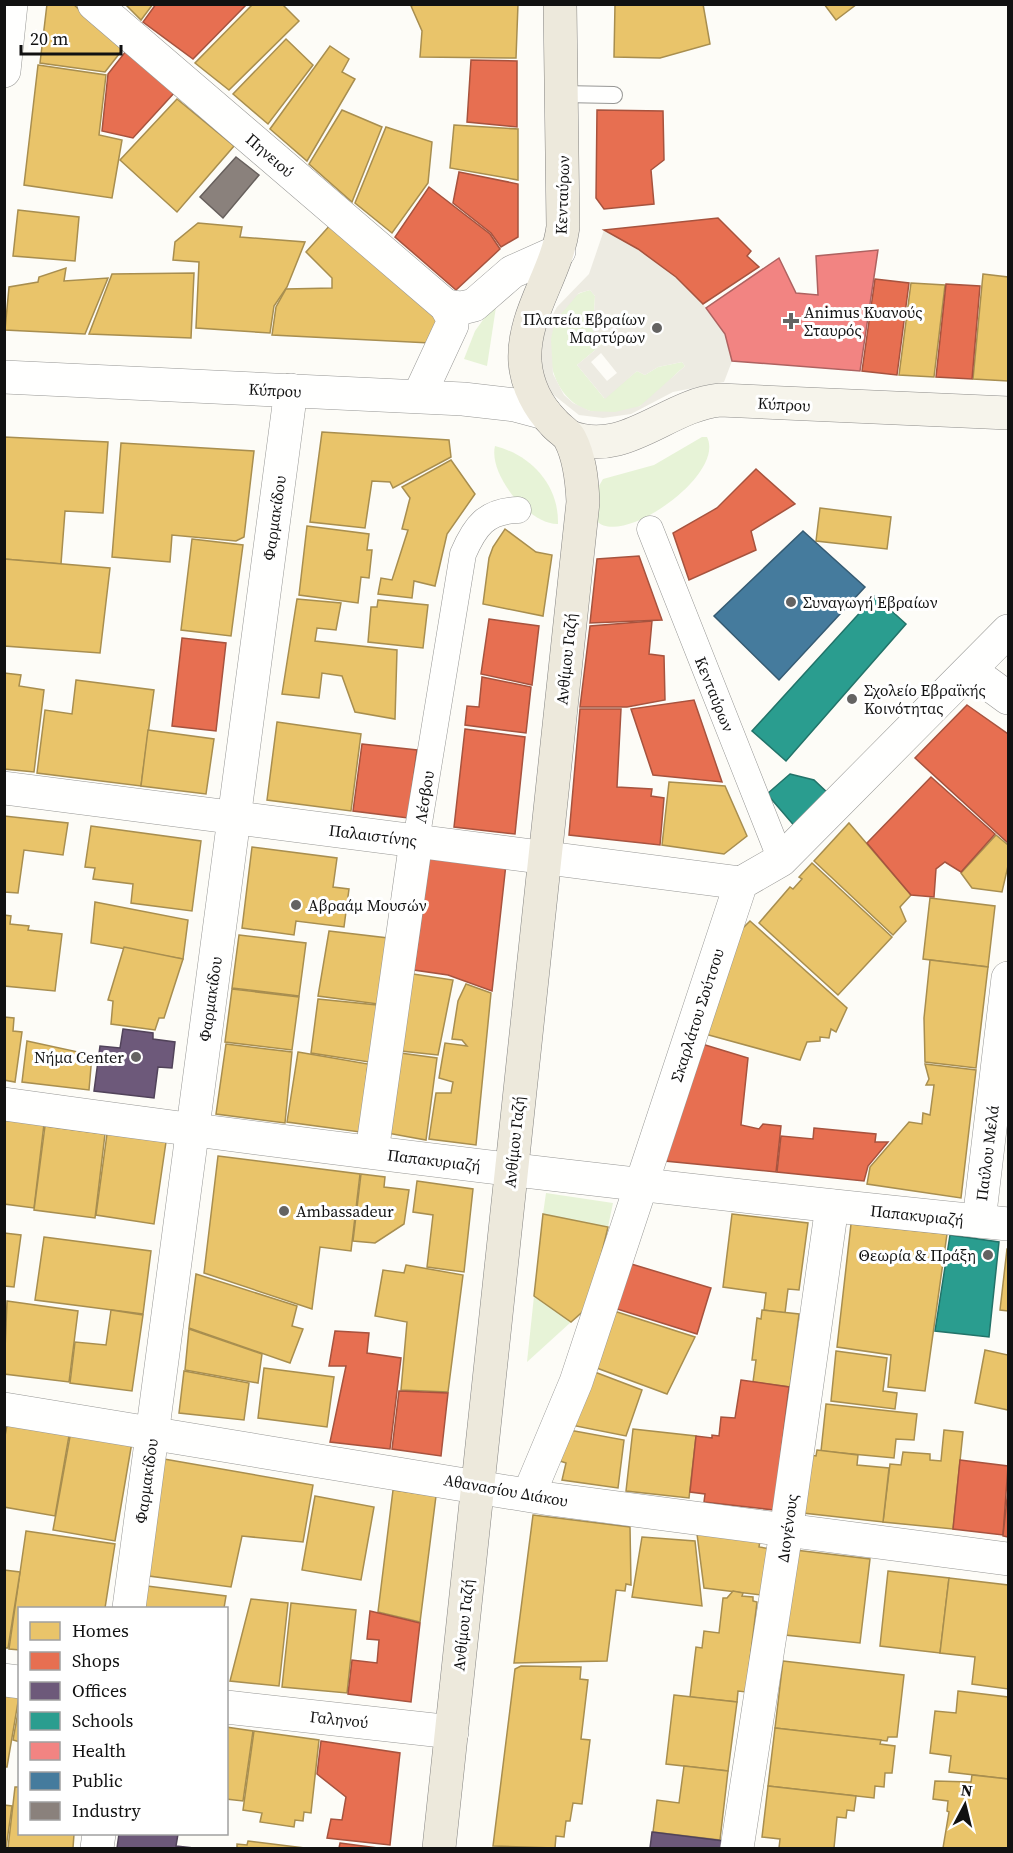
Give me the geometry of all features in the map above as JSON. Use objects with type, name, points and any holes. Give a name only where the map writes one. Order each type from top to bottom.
[{"type":"main road","name":"Κενταύρων","points":[[561,4],[563,227],[559,251],[526,337],[526,371],[531,387],[545,413],[570,437]]},
{"type":"main road","name":"Κύπρου","points":[[570,437],[595,443],[626,438],[683,410],[720,400],[1008,413]]},
{"type":"main road","name":"Ανθίμου Γαζή","points":[[439,1848],[582,510],[582,484],[570,437]]},
{"type":"street","points":[[4,71],[11,4]]},
{"type":"street","name":"Πηνειού","points":[[94,4],[446,306]]},
{"type":"street","points":[[446,306],[462,308],[474,304],[512,272],[559,251]]},
{"type":"street","points":[[419,396],[453,325],[452,316],[446,306]]},
{"type":"street","name":"Κύπρου","points":[[4,377],[419,396],[483,401],[545,413]]},
{"type":"street","name":"Φαρμακίδου","points":[[129,1607],[291,390]]},
{"type":"street","name":"Λέσβου","points":[[372,1152],[416,841],[463,554],[470,537],[483,520],[499,510],[518,510]]},
{"type":"street","name":"Κενταύρων","points":[[650,529],[781,860]]},
{"type":"street","points":[[741,883],[781,860],[971,671],[1008,631]]},
{"type":"street","points":[[971,671],[1008,698]]},
{"type":"street","name":"Παλαιστίνης","points":[[4,788],[741,883]]},
{"type":"street","name":"Σκαρλάτου Σούτσου","points":[[529,1494],[576,1382],[741,883]]},
{"type":"street","name":"Παύλου Μελά","points":[[994,1223],[1008,978]]},
{"type":"street","name":"Παπακυριαζή","points":[[4,1104],[193,1131],[994,1223]]},
{"type":"street","name":"Διογένους","points":[[737,1848],[786,1532],[832,1206]]},
{"type":"street","name":"Αθανασίου Διάκου","points":[[4,1409],[529,1494],[786,1532],[1008,1559]]},
{"type":"street","name":"Γαληνού","points":[[228,1707],[452,1732]]},
{"type":"lane","points":[[562,94],[614,95]]},
{"type":"green space","points":[[590,290],[595,296],[593,332],[605,342],[577,365],[604,398],[637,371],[645,375],[658,367],[682,362],[685,366],[652,397],[633,409],[609,413],[585,409],[568,397],[556,379],[550,358],[551,335],[558,315],[571,299]]},
{"type":"green space","points":[[493,306],[496,307],[487,366],[464,359],[475,331]]},
{"type":"green space","points":[[702,437],[707,437],[709,453],[701,470],[687,487],[668,503],[627,525],[609,527],[597,521],[596,491],[603,479],[654,465]]},
{"type":"green space","points":[[495,446],[520,456],[540,474],[554,497],[558,524],[535,516],[513,496],[498,470]]},
{"type":"green space","points":[[546,1193],[613,1203],[608,1227],[543,1214]]},
{"type":"green space","points":[[534,1296],[571,1322],[527,1362]]},
{"type":"shaded area","name":"Πλατεία Εβραίων Μαρτύρων","points":[[604,230],[638,249],[676,277],[703,304],[725,334],[732,361],[724,382],[673,392],[631,414],[603,418],[579,415],[550,392],[538,363],[541,337],[557,307],[589,274]],"holes":[[[590,290],[595,296],[593,332],[605,342],[577,365],[605,399],[637,371],[645,375],[658,367],[682,362],[685,366],[640,406],[615,412],[590,411],[573,403],[564,395],[553,374],[551,339],[555,321],[579,293]],[[601,353],[617,373],[607,381],[591,362]]]},
{"type":"building: Homes","points":[[47,4],[73,4],[123,49],[105,72],[40,63]]},
{"type":"building: Homes","points":[[125,4],[153,4],[141,20]]},
{"type":"building: Homes","points":[[253,4],[282,4],[299,21],[229,90],[195,63]]},
{"type":"building: Homes","points":[[416,4],[518,4],[516,58],[420,57],[422,31],[411,6]]},
{"type":"building: Homes","points":[[615,4],[703,4],[710,44],[660,58],[614,57]]},
{"type":"building: Homes","points":[[824,4],[857,4],[836,20]]},
{"type":"building: Homes","points":[[286,39],[313,65],[268,124],[233,94]]},
{"type":"building: Homes","points":[[330,46],[349,59],[342,72],[355,79],[307,161],[270,129]]},
{"type":"building: Homes","points":[[38,65],[106,75],[99,135],[122,140],[112,198],[24,185]]},
{"type":"building: Homes","points":[[177,99],[234,146],[177,212],[120,160]]},
{"type":"building: Homes","points":[[342,110],[382,127],[352,202],[309,164]]},
{"type":"building: Homes","points":[[454,125],[518,129],[518,180],[450,168]]},
{"type":"building: Homes","points":[[386,127],[432,142],[428,183],[392,233],[355,203]]},
{"type":"building: Homes","points":[[18,210],[79,217],[75,261],[13,256]]},
{"type":"building: Homes","points":[[198,223],[242,227],[240,237],[305,242],[287,287],[274,306],[270,333],[196,328],[199,262],[173,260],[175,242]]},
{"type":"building: Homes","points":[[332,223],[442,318],[430,343],[272,335],[276,307],[286,289],[332,288],[332,278],[306,252]]},
{"type":"building: Homes","points":[[66,268],[64,281],[108,278],[85,334],[5,330],[9,287],[38,282],[39,277]]},
{"type":"building: Homes","points":[[194,273],[191,338],[89,334],[112,274]]},
{"type":"building: Homes","points":[[983,274],[1008,277],[1008,381],[973,379]]},
{"type":"building: Homes","points":[[911,283],[945,285],[934,377],[899,375]]},
{"type":"building: Homes","points":[[322,432],[449,440],[451,457],[393,488],[390,482],[372,481],[365,528],[310,522]]},
{"type":"building: Homes","points":[[4,437],[108,442],[103,513],[65,511],[61,564],[4,559]]},
{"type":"building: Homes","points":[[121,443],[254,451],[244,537],[236,541],[172,535],[170,562],[112,557]]},
{"type":"building: Homes","points":[[451,460],[475,494],[447,534],[435,586],[414,581],[412,598],[378,594],[381,578],[392,580],[408,530],[402,529],[410,498],[402,487]]},
{"type":"building: Homes","points":[[820,508],[891,517],[887,549],[816,541]]},
{"type":"building: Homes","points":[[307,526],[369,534],[367,550],[372,550],[369,578],[361,577],[358,603],[299,595]]},
{"type":"building: Homes","points":[[505,529],[536,552],[552,555],[543,616],[483,604],[489,558],[493,547]]},
{"type":"building: Homes","points":[[192,539],[243,545],[231,636],[181,630]]},
{"type":"building: Homes","points":[[4,559],[110,568],[100,653],[4,646]]},
{"type":"building: Homes","points":[[297,599],[341,603],[336,630],[317,628],[315,641],[397,650],[395,719],[355,712],[342,676],[322,673],[319,698],[282,694]]},
{"type":"building: Homes","points":[[378,600],[428,605],[423,648],[368,642],[371,607],[377,607]]},
{"type":"building: Homes","points":[[4,673],[21,675],[19,686],[44,690],[34,772],[4,769]]},
{"type":"building: Homes","points":[[76,680],[154,690],[141,786],[37,773],[45,710],[72,714]]},
{"type":"building: Homes","points":[[277,722],[361,734],[351,811],[267,800]]},
{"type":"building: Homes","points":[[148,730],[214,739],[206,794],[141,786]]},
{"type":"building: Homes","points":[[669,782],[725,786],[747,836],[724,854],[662,845]]},
{"type":"building: Homes","points":[[4,816],[68,823],[63,855],[24,850],[18,893],[4,892]]},
{"type":"building: Homes","points":[[849,823],[911,895],[900,907],[906,921],[893,935],[814,861]]},
{"type":"building: Homes","points":[[91,826],[201,841],[192,911],[131,903],[133,884],[93,879],[95,868],[85,867]]},
{"type":"building: Homes","points":[[996,835],[1008,845],[1008,866],[1002,892],[972,888],[961,873]]},
{"type":"building: Homes","name":"Αβραάμ Μουσών","points":[[252,847],[337,858],[333,887],[349,889],[344,927],[296,921],[294,935],[242,928]]},
{"type":"building: Homes","points":[[812,863],[892,937],[838,995],[759,923],[790,887],[793,889],[802,879],[799,877]]},
{"type":"building: Homes","points":[[930,898],[995,906],[988,967],[923,959]]},
{"type":"building: Homes","points":[[95,902],[188,920],[183,959],[91,943]]},
{"type":"building: Homes","points":[[4,915],[11,916],[10,924],[29,926],[28,930],[62,934],[55,991],[4,986]]},
{"type":"building: Homes","points":[[750,921],[847,1008],[836,1032],[831,1029],[829,1038],[820,1037],[820,1041],[807,1042],[800,1060],[705,1034],[742,929]]},
{"type":"building: Homes","points":[[329,931],[388,938],[378,1004],[318,996]]},
{"type":"building: Homes","points":[[239,935],[306,943],[299,996],[232,988]]},
{"type":"building: Homes","points":[[124,947],[183,959],[164,1018],[159,1018],[155,1030],[111,1024],[113,1001],[108,1000]]},
{"type":"building: Homes","points":[[930,960],[988,967],[976,1068],[925,1062],[924,1018]]},
{"type":"building: Homes","points":[[413,974],[453,980],[438,1055],[401,1051]]},
{"type":"building: Homes","points":[[466,984],[491,993],[476,1145],[429,1139],[436,1093],[451,1093],[453,1082],[439,1078],[445,1043],[467,1046],[462,1040],[452,1039],[458,1001]]},
{"type":"building: Homes","points":[[232,989],[299,997],[292,1050],[225,1042]]},
{"type":"building: Homes","points":[[318,999],[377,1005],[369,1062],[311,1053]]},
{"type":"building: Homes","points":[[4,1017],[14,1018],[13,1031],[22,1032],[15,1082],[4,1080]]},
{"type":"building: Homes","points":[[27,1041],[92,1055],[89,1090],[22,1082]]},
{"type":"building: Homes","points":[[226,1044],[292,1052],[285,1123],[216,1114]]},
{"type":"building: Homes","points":[[298,1052],[368,1064],[360,1132],[287,1122]]},
{"type":"building: Homes","points":[[400,1053],[437,1058],[426,1140],[387,1133]]},
{"type":"building: Homes","points":[[925,1064],[976,1070],[961,1198],[867,1184],[870,1167],[909,1122],[922,1124],[923,1113],[930,1115],[934,1085],[926,1085],[929,1079]]},
{"type":"building: Homes","points":[[4,1120],[44,1124],[34,1208],[4,1204]]},
{"type":"building: Homes","points":[[45,1126],[105,1134],[95,1218],[34,1210]]},
{"type":"building: Homes","points":[[107,1134],[166,1142],[154,1224],[96,1215]]},
{"type":"building: Homes","name":"Ambassadeur","points":[[218,1156],[360,1174],[351,1251],[320,1247],[312,1309],[204,1273]]},
{"type":"building: Homes","points":[[361,1174],[385,1177],[384,1187],[409,1190],[404,1224],[375,1243],[353,1241]]},
{"type":"building: Homes","points":[[417,1181],[473,1189],[464,1272],[427,1267],[433,1215],[413,1212]]},
{"type":"building: Homes","points":[[543,1214],[608,1227],[589,1306],[571,1322],[534,1296]]},
{"type":"building: Homes","points":[[732,1214],[808,1223],[799,1290],[788,1289],[785,1313],[764,1310],[766,1293],[723,1287]]},
{"type":"building: Homes","points":[[851,1224],[947,1234],[925,1391],[888,1387],[891,1355],[837,1347]]},
{"type":"building: Homes","points":[[4,1233],[21,1235],[14,1287],[4,1286]]},
{"type":"building: Homes","points":[[44,1237],[151,1251],[143,1314],[35,1300]]},
{"type":"building: Homes","points":[[1008,1249],[1008,1311],[1000,1310]]},
{"type":"building: Homes","points":[[406,1265],[463,1275],[448,1392],[401,1390],[407,1322],[375,1316],[383,1270],[404,1273]]},
{"type":"building: Homes","points":[[196,1274],[297,1306],[292,1326],[303,1329],[290,1363],[189,1328]]},
{"type":"building: Homes","points":[[7,1301],[78,1311],[69,1382],[4,1374]]},
{"type":"building: Homes","points":[[111,1310],[143,1315],[132,1391],[70,1383],[75,1342],[106,1345]]},
{"type":"building: Homes","points":[[762,1310],[799,1314],[790,1387],[753,1382],[756,1360],[752,1360],[757,1318],[761,1319]]},
{"type":"building: Homes","points":[[614,1311],[695,1337],[667,1394],[594,1367]]},
{"type":"building: Homes","points":[[189,1329],[262,1354],[258,1383],[185,1370]]},
{"type":"building: Homes","points":[[985,1350],[1008,1355],[1008,1410],[975,1403]]},
{"type":"building: Homes","points":[[836,1351],[887,1358],[883,1391],[897,1393],[895,1409],[831,1401]]},
{"type":"building: Homes","points":[[264,1368],[334,1377],[327,1427],[258,1418]]},
{"type":"building: Homes","points":[[184,1371],[249,1383],[244,1420],[179,1413]]},
{"type":"building: Homes","points":[[592,1371],[642,1390],[626,1436],[571,1425]]},
{"type":"building: Homes","points":[[826,1404],[917,1414],[914,1440],[896,1439],[894,1458],[821,1451]]},
{"type":"building: Homes","points":[[8,1420],[70,1430],[55,1516],[4,1507],[4,1441]]},
{"type":"building: Homes","points":[[633,1429],[696,1436],[689,1498],[626,1491]]},
{"type":"building: Homes","points":[[569,1430],[624,1440],[618,1488],[562,1480],[566,1463],[557,1460]]},
{"type":"building: Homes","points":[[944,1430],[963,1432],[953,1529],[883,1522],[890,1464],[901,1465],[903,1452],[930,1454],[930,1460],[941,1461]]},
{"type":"building: Homes","points":[[71,1431],[132,1442],[115,1541],[53,1530]]},
{"type":"building: Homes","points":[[817,1450],[858,1455],[857,1465],[889,1468],[883,1522],[803,1513],[810,1455],[816,1456]]},
{"type":"building: Homes","points":[[164,1459],[313,1485],[303,1542],[242,1536],[231,1587],[149,1576]]},
{"type":"building: Homes","points":[[393,1490],[436,1496],[420,1622],[378,1612]]},
{"type":"building: Homes","points":[[315,1496],[374,1507],[361,1580],[302,1570]]},
{"type":"building: Homes","points":[[533,1515],[630,1527],[631,1585],[626,1584],[625,1591],[616,1590],[607,1661],[514,1663]]},
{"type":"building: Homes","points":[[26,1531],[115,1544],[105,1607],[18,1607],[18,1650],[9,1649]]},
{"type":"building: Homes","points":[[697,1534],[760,1541],[759,1547],[771,1549],[761,1595],[704,1588]]},
{"type":"building: Homes","points":[[642,1537],[695,1541],[702,1606],[632,1597]]},
{"type":"building: Homes","points":[[795,1550],[870,1559],[860,1643],[785,1635]]},
{"type":"building: Homes","points":[[4,1570],[20,1572],[8,1648],[4,1648]]},
{"type":"building: Homes","points":[[888,1571],[949,1578],[940,1653],[880,1646]]},
{"type":"building: Homes","points":[[949,1578],[1008,1585],[1008,1689],[972,1684],[975,1657],[940,1653]]},
{"type":"building: Homes","points":[[147,1586],[226,1596],[224,1607],[144,1607]]},
{"type":"building: Homes","points":[[733,1591],[743,1593],[742,1596],[753,1597],[753,1601],[757,1602],[746,1692],[738,1691],[737,1702],[690,1697],[696,1647],[702,1648],[704,1631],[719,1633],[723,1598],[727,1598]]},
{"type":"building: Homes","points":[[251,1599],[288,1603],[279,1686],[230,1681]]},
{"type":"building: Homes","points":[[291,1603],[356,1610],[347,1693],[282,1687]]},
{"type":"building: Homes","points":[[783,1661],[904,1675],[897,1737],[888,1737],[887,1741],[775,1728]]},
{"type":"building: Homes","points":[[521,1666],[581,1667],[580,1679],[588,1680],[581,1739],[590,1740],[582,1804],[573,1803],[570,1821],[566,1821],[564,1837],[556,1836],[555,1848],[493,1846],[515,1669]]},
{"type":"building: Homes","points":[[958,1691],[1008,1697],[1008,1779],[949,1772],[951,1756],[930,1753],[935,1711],[956,1713]]},
{"type":"building: Homes","points":[[4,1694],[18,1696],[18,1702],[7,1767],[4,1767]]},
{"type":"building: Homes","points":[[674,1695],[737,1702],[728,1771],[666,1764]]},
{"type":"building: Homes","points":[[18,1712],[18,1741],[13,1740]]},
{"type":"building: Homes","points":[[228,1727],[253,1731],[243,1801],[228,1799]]},
{"type":"building: Homes","points":[[775,1728],[881,1740],[880,1744],[895,1746],[892,1773],[885,1773],[884,1787],[875,1786],[874,1798],[768,1786]]},
{"type":"building: Homes","points":[[254,1731],[319,1740],[311,1813],[304,1812],[303,1821],[295,1820],[294,1827],[260,1822],[262,1813],[243,1810]]},
{"type":"building: Homes","points":[[684,1766],[728,1771],[720,1840],[653,1832],[657,1800],[679,1803]]},
{"type":"building: Homes","points":[[972,1775],[1008,1779],[1008,1848],[943,1848],[949,1812],[947,1811],[948,1801],[933,1799],[935,1781],[971,1782]]},
{"type":"building: Homes","points":[[768,1786],[856,1796],[854,1811],[847,1810],[846,1818],[837,1817],[834,1848],[779,1848],[780,1839],[762,1837]]},
{"type":"building: Homes","points":[[15,1787],[18,1787],[18,1835],[74,1835],[73,1848],[8,1848]]},
{"type":"building: Homes","points":[[4,1805],[12,1806],[6,1848],[4,1848]]},
{"type":"building: Homes","points":[[248,1841],[305,1848],[237,1848],[237,1844],[247,1845]]},
{"type":"building: Shops","points":[[156,4],[247,4],[193,59],[143,22]]},
{"type":"building: Shops","points":[[126,51],[175,92],[133,138],[102,131],[108,74]]},
{"type":"building: Shops","points":[[471,60],[517,61],[517,127],[467,122]]},
{"type":"building: Shops","points":[[597,110],[663,111],[664,160],[651,170],[654,204],[604,209],[596,198]]},
{"type":"building: Shops","points":[[459,172],[518,184],[518,237],[501,247],[491,233],[453,203]]},
{"type":"building: Shops","points":[[429,187],[490,234],[500,249],[456,290],[395,237]]},
{"type":"building: Shops","points":[[718,218],[751,251],[747,256],[759,267],[703,304],[676,277],[638,249],[604,230]]},
{"type":"building: Shops","points":[[875,279],[909,283],[897,375],[862,371]]},
{"type":"building: Shops","points":[[946,284],[980,286],[972,379],[936,377]]},
{"type":"building: Shops","points":[[756,469],[795,504],[751,531],[756,550],[689,580],[673,533],[717,508]]},
{"type":"building: Shops","points":[[639,556],[662,620],[590,623],[597,559]]},
{"type":"building: Shops","points":[[489,619],[539,626],[532,685],[481,674]]},
{"type":"building: Shops","points":[[652,621],[649,654],[664,656],[665,700],[627,707],[580,707],[590,626]]},
{"type":"building: Shops","points":[[182,638],[226,643],[216,731],[172,726]]},
{"type":"building: Shops","points":[[482,677],[531,687],[526,733],[465,725],[467,706],[479,707]]},
{"type":"building: Shops","points":[[694,700],[722,782],[653,775],[631,709]]},
{"type":"building: Shops","points":[[967,705],[1008,734],[1008,843],[915,758]]},
{"type":"building: Shops","points":[[580,709],[621,709],[617,787],[652,789],[651,796],[664,798],[660,845],[569,835]]},
{"type":"building: Shops","points":[[465,729],[525,737],[515,834],[454,827]]},
{"type":"building: Shops","points":[[362,744],[417,750],[408,818],[353,811]]},
{"type":"building: Shops","points":[[931,777],[995,834],[961,872],[945,862],[936,869],[934,897],[911,895],[867,843]]},
{"type":"building: Shops","points":[[430,855],[506,864],[492,991],[448,975],[414,970]]},
{"type":"building: Shops","points":[[702,1044],[748,1058],[741,1125],[759,1129],[763,1124],[781,1126],[776,1172],[665,1161]]},
{"type":"building: Shops","points":[[814,1128],[876,1134],[875,1142],[888,1142],[868,1166],[864,1181],[777,1172],[781,1136],[813,1139]]},
{"type":"building: Shops","points":[[628,1263],[711,1288],[697,1334],[614,1308]]},
{"type":"building: Shops","points":[[335,1331],[369,1333],[367,1353],[401,1358],[390,1449],[330,1442],[346,1366],[329,1366]]},
{"type":"building: Shops","points":[[741,1380],[789,1387],[774,1510],[704,1502],[705,1494],[690,1492],[696,1436],[712,1438],[712,1435],[719,1436],[721,1417],[735,1418]]},
{"type":"building: Shops","points":[[399,1391],[448,1393],[441,1456],[392,1449]]},
{"type":"building: Shops","points":[[960,1460],[1008,1466],[1003,1535],[953,1529]]},
{"type":"building: Shops","points":[[1008,1489],[1008,1537],[1003,1536]]},
{"type":"building: Shops","points":[[370,1611],[420,1623],[411,1702],[348,1694],[352,1660],[377,1663],[379,1640],[367,1639]]},
{"type":"building: Shops","points":[[321,1741],[400,1753],[390,1845],[327,1838],[331,1819],[342,1820],[346,1797],[317,1774]]},
{"type":"building: Shops","points":[[340,1843],[378,1848],[339,1848]]},
{"type":"building: Offices","name":"Νήμα Center","points":[[123,1029],[153,1033],[153,1039],[175,1042],[172,1068],[158,1067],[154,1098],[94,1091],[100,1046],[120,1048]]},
{"type":"building: Offices","points":[[652,1832],[724,1841],[723,1848],[650,1848]]},
{"type":"building: Offices","points":[[119,1835],[178,1835],[176,1846],[194,1848],[117,1848]]},
{"type":"building: Schools","name":"Σχολείο Εβραϊκής Κοινότητας","points":[[875,596],[906,624],[786,761],[752,731]]},
{"type":"building: Schools","points":[[790,774],[814,780],[831,796],[797,829],[767,794]]},
{"type":"building: Schools","points":[[950,1235],[999,1242],[989,1337],[935,1331]]},
{"type":"building: Health","name":"Animus Κυανούς Σταυρός","points":[[878,250],[860,371],[732,361],[725,334],[706,308],[779,258],[796,293],[818,295],[816,256]]},
{"type":"building: Public","name":"Συναγωγή Εβραίων","points":[[803,531],[865,587],[779,680],[714,616]]},
{"type":"building: Industry","points":[[236,157],[259,175],[223,218],[200,197]]},
{"type":"place","name":"Animus Κυανούς Σταυρός","points":[[791,321]]},
{"type":"place","name":"Πλατεία Εβραίων Μαρτύρων","points":[[657,328]]},
{"type":"place","name":"Συναγωγή Εβραίων","points":[[791,602]]},
{"type":"place","name":"Σχολείο Εβραϊκής Κοινότητας","points":[[852,699]]},
{"type":"place","name":"Αβραάμ Μουσών","points":[[296,905]]},
{"type":"place","name":"Νήμα Center","points":[[136,1057]]},
{"type":"place","name":"Ambassadeur","points":[[284,1211]]},
{"type":"place","name":"Θεωρία & Πράξη","points":[[988,1255]]}]
